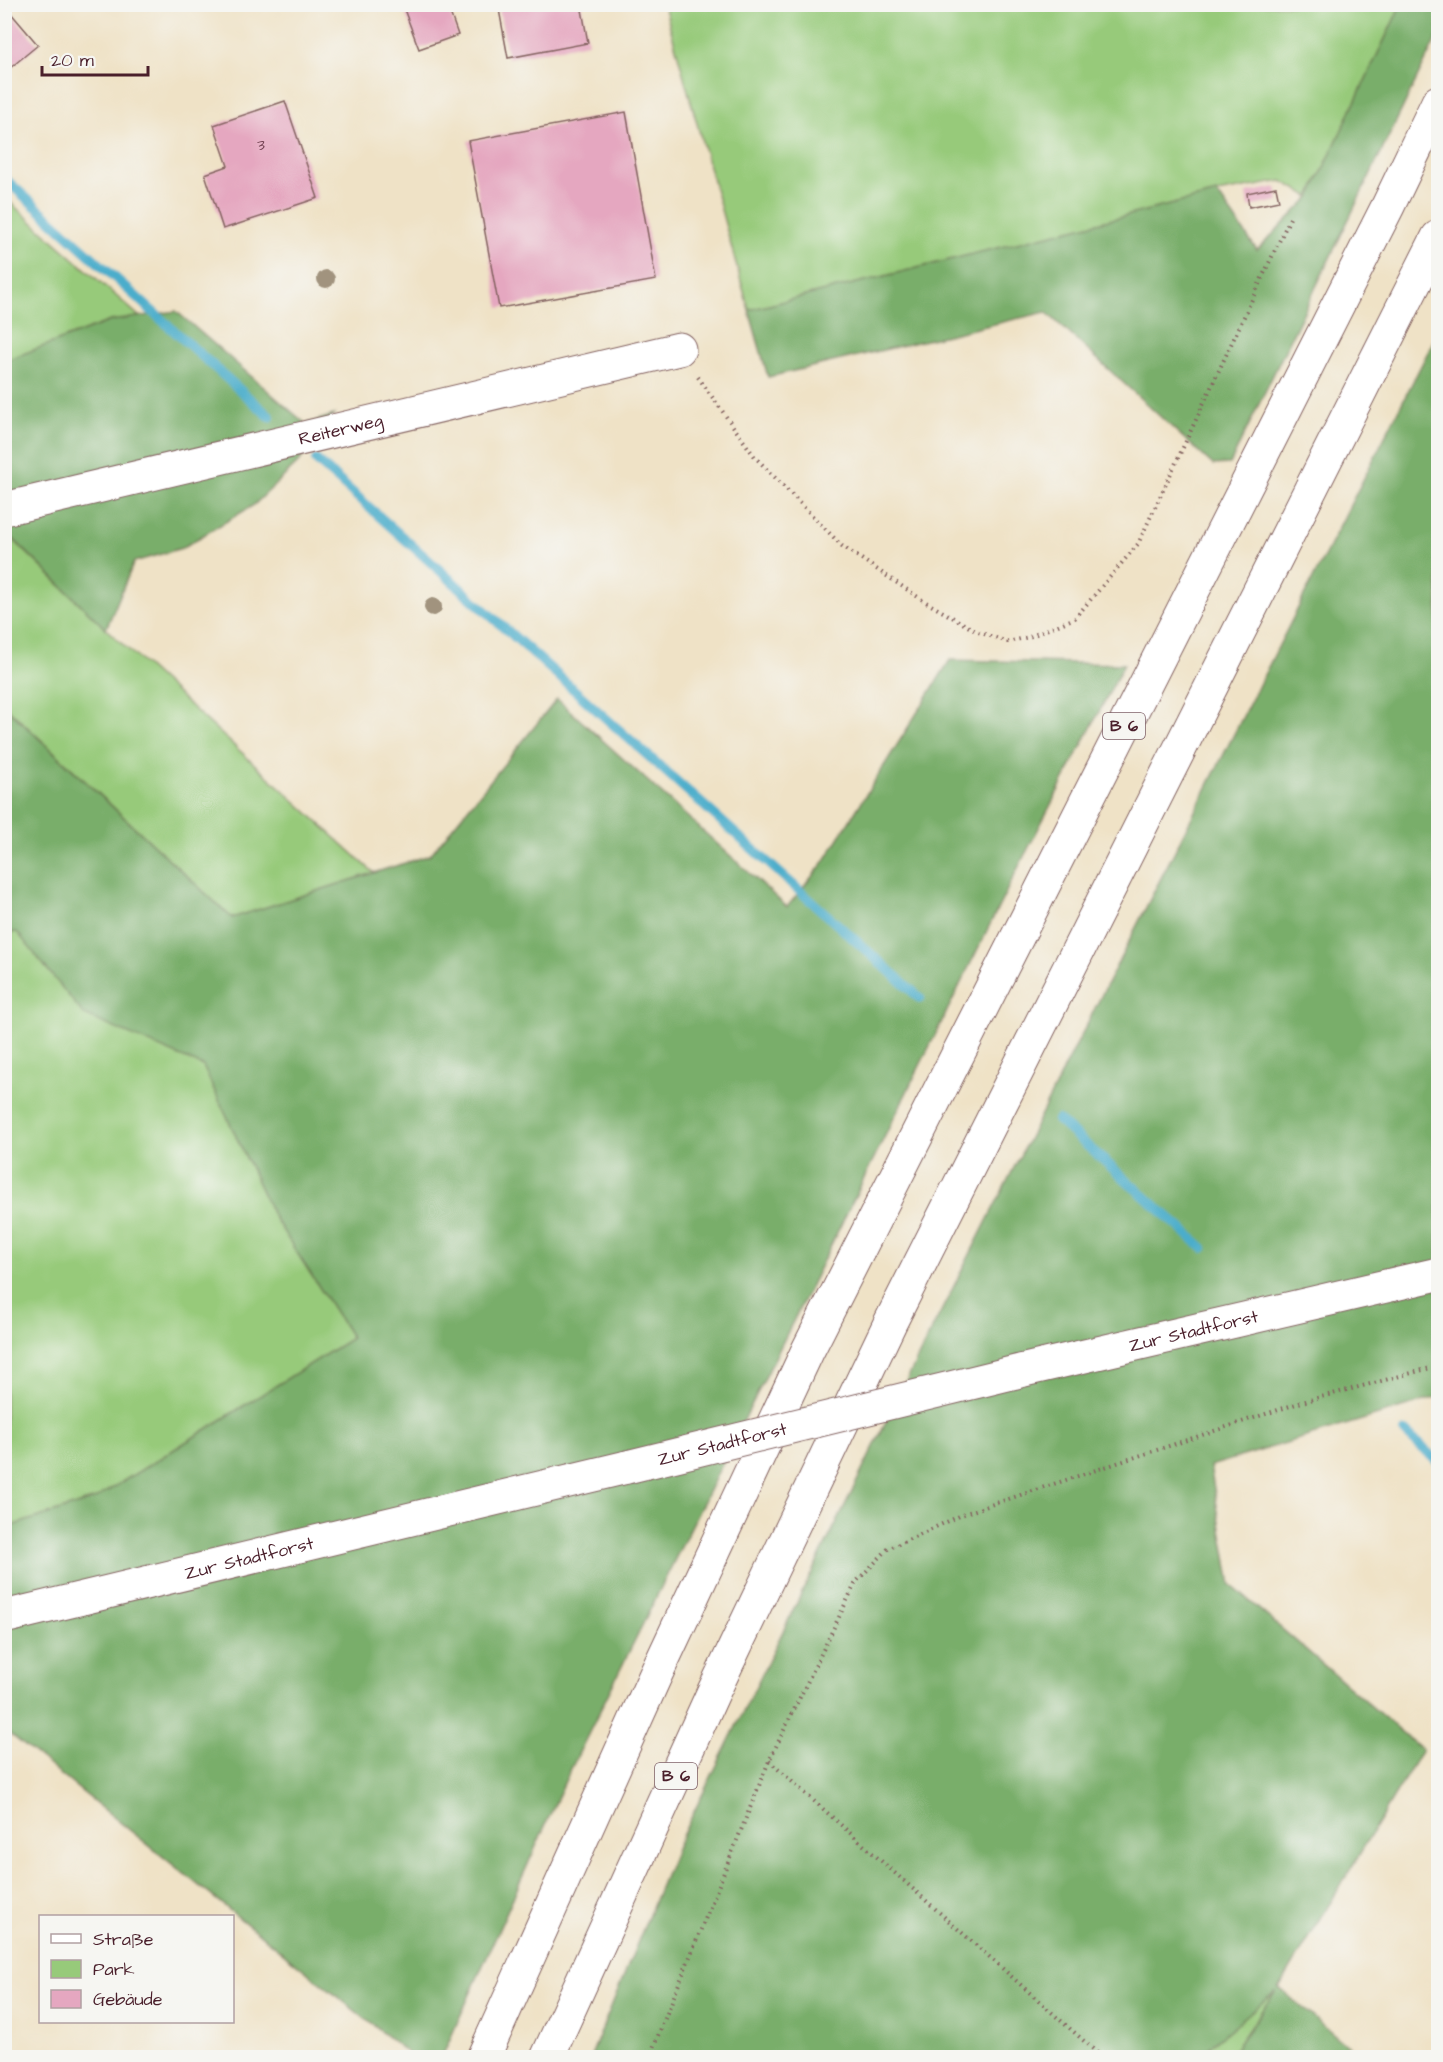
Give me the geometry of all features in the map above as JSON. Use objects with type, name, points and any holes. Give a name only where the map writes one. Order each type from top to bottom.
[{"type":"main road","name":"B 6","points":[[483,2058],[656,1674],[808,1350],[1388,206],[1438,102]]},
{"type":"main road","name":"B 6","points":[[547,2058],[713,1694],[890,1323],[1438,237]]},
{"type":"main road","name":"Reiterweg","points":[[4,509],[679,349]]},
{"type":"main road","name":"Zur Stadtforst","points":[[4,1617],[1020,1371],[1438,1274]]},
{"type":"path","points":[[679,349],[756,457],[842,546],[924,601],[978,632],[1008,642],[1029,637],[1075,618],[1138,544],[1290,218]]},
{"type":"path","points":[[650,2058],[769,1761],[856,1582],[888,1549],[988,1505],[1302,1402],[1438,1366]]},
{"type":"path","points":[[769,1761],[1103,2058]]},
{"type":"green space","points":[[664,5],[1401,5],[1310,197],[1282,181],[1217,193],[749,310]]},
{"type":"green space","points":[[1401,5],[1438,5],[1438,35],[1230,464],[1213,465],[1046,312],[768,377],[749,310],[1217,193],[1257,250],[1310,197]]},
{"type":"green space","points":[[4,197],[140,317],[110,321],[5,361]]},
{"type":"green space","points":[[176,311],[306,424],[334,415],[298,463],[254,505],[182,548],[134,562],[106,629],[5,531],[4,361],[111,321]]},
{"type":"green space","points":[[1438,332],[1438,1397],[1210,1466],[1231,1585],[1422,1750],[1279,1988],[1361,2057],[1229,2057],[1276,1991],[1197,2057],[590,2058],[678,1844],[926,1341]]},
{"type":"green space","points":[[4,531],[106,629],[374,873],[232,918],[5,706]]},
{"type":"green space","points":[[950,660],[1124,664],[1017,870],[566,1779],[442,2057],[414,2058],[5,1730],[5,1528],[95,1499],[352,1338],[274,1217],[203,1066],[84,1015],[17,932],[5,933],[4,706],[232,918],[430,855],[557,699],[787,907],[824,862]]},
{"type":"green space","points":[[17,931],[85,1015],[203,1066],[274,1217],[352,1338],[95,1499],[5,1528],[4,933]]},
{"type":"green space","points":[[1278,1988],[1229,2057],[1197,2057]]},
{"type":"building","points":[[402,4],[447,4],[458,35],[419,49]]},
{"type":"building","points":[[498,4],[581,4],[588,43],[508,58]]},
{"type":"building","points":[[4,5],[38,45],[4,73]]},
{"type":"building","points":[[285,101],[318,198],[223,229],[205,174],[228,166],[214,125]]},
{"type":"building","points":[[626,112],[656,280],[499,308],[468,141]]},
{"type":"building","points":[[1276,187],[1279,201],[1249,207],[1247,193]]},
{"type":"waterway","points":[[4,178],[270,417]]},
{"type":"waterway","points":[[316,460],[920,998]]},
{"type":"waterway","points":[[1058,1120],[1203,1248]]},
{"type":"waterway","points":[[1405,1432],[1438,1462]]}]
